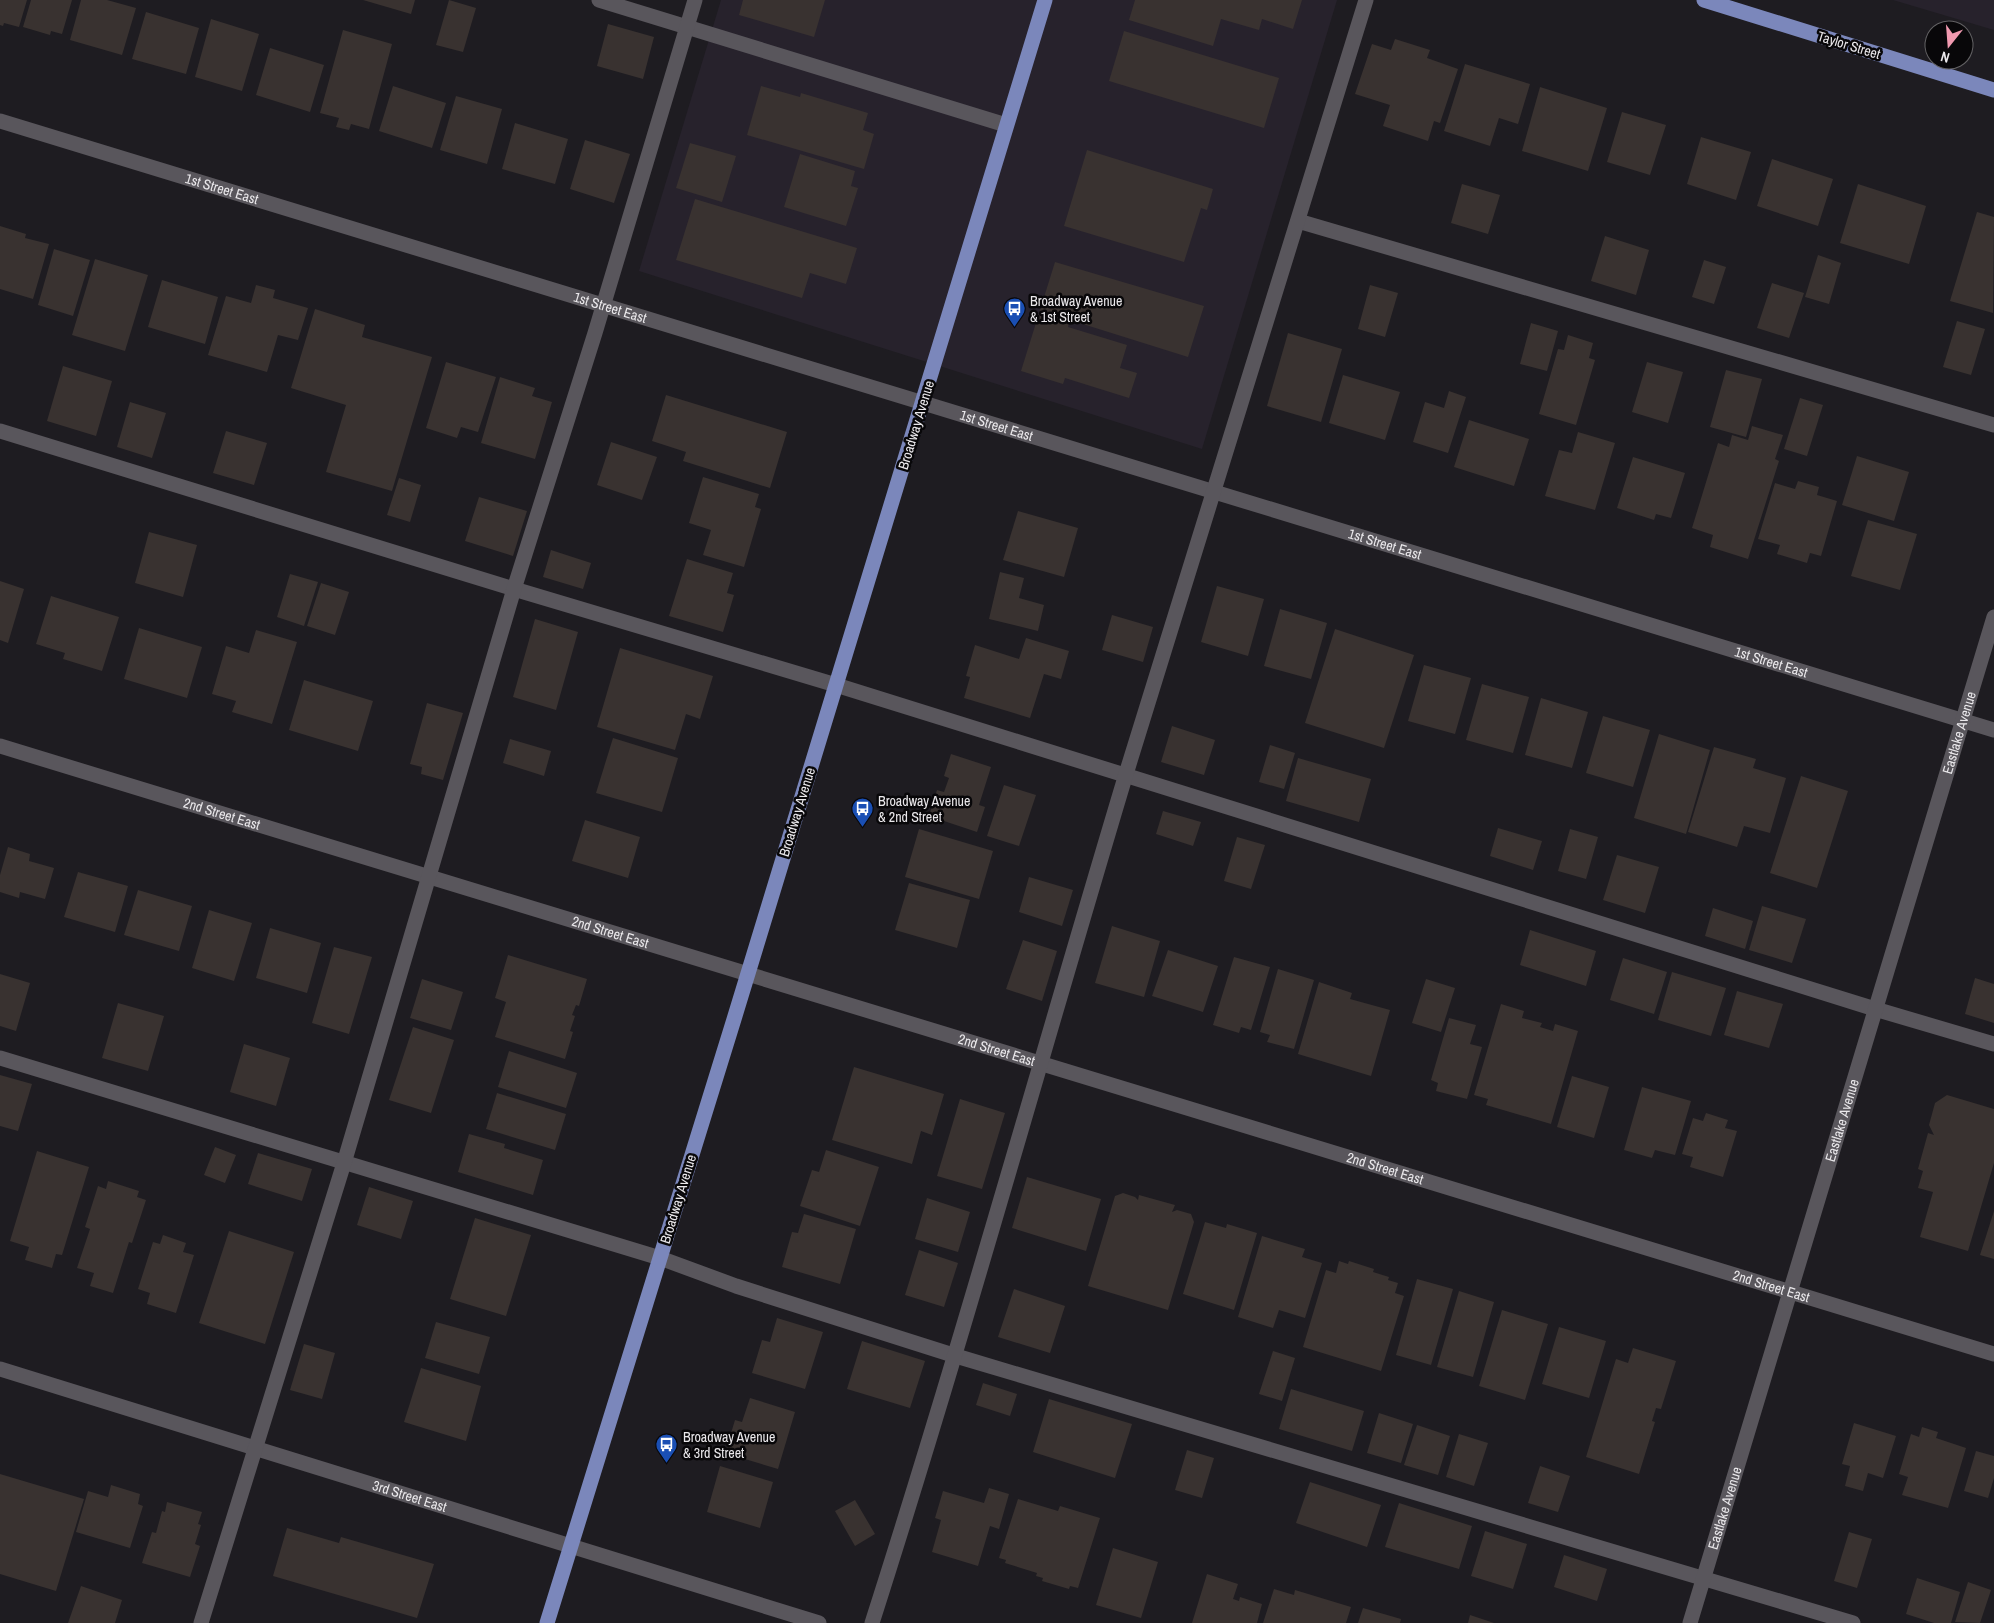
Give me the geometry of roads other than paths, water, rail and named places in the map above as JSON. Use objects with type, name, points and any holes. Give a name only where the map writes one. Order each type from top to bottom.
[{"type":"main road","name":"Broadway Avenue","points":[[547,1623],[1045,0]]},
{"type":"main road","name":"Taylor Street","points":[[1704,0],[1994,90]]},
{"type":"street","points":[[600,0],[1006,125]]},
{"type":"street","points":[[201,1623],[344,1163],[514,589],[603,305],[695,0]]},
{"type":"street","points":[[872,1623],[956,1356],[1126,776],[1366,0]]},
{"type":"street","name":"1st Street East","points":[[0,121],[1994,730]]},
{"type":"street","points":[[1298,221],[1994,425]]},
{"type":"street","points":[[0,431],[514,589],[836,685],[1874,1009],[1994,1044]]},
{"type":"street","name":"Eastlake Avenue","points":[[1690,1623],[1994,617]]},
{"type":"street","name":"2nd Street East","points":[[0,746],[1042,1062],[1994,1354]]},
{"type":"street","points":[[0,1058],[660,1258],[745,1289],[956,1356],[1705,1577],[1853,1623]]},
{"type":"street","name":"3rd Street East","points":[[0,1369],[819,1623]]},
{"type":"place","name":"Broadway Avenue & 1st Street","points":[[1014,328]]},
{"type":"place","name":"Broadway Avenue & 2nd Street","points":[[862,828]]},
{"type":"place","name":"Broadway Avenue & 3rd Street","points":[[667,1464]]}]
